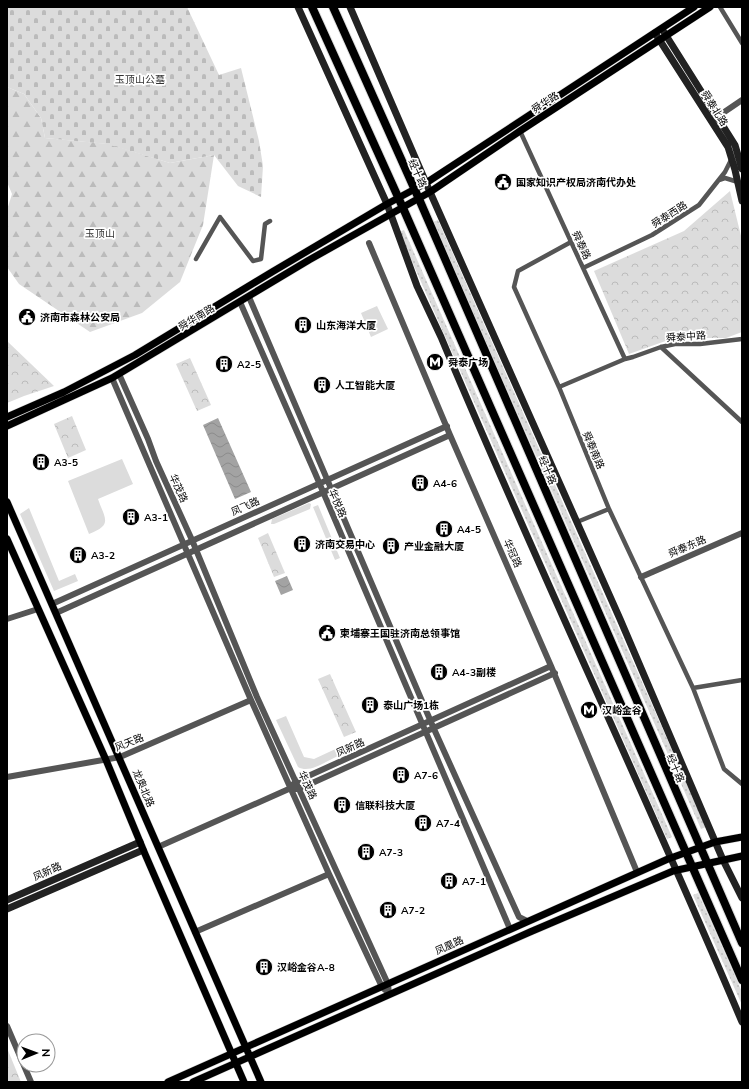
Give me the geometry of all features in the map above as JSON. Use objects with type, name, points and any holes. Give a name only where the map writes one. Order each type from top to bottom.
[{"type":"highway","points":[[312,7],[398,198],[742,980]]},
{"type":"highway","name":"经十路","points":[[333,7],[419,198],[706,863],[742,943]]},
{"type":"main road","points":[[298,7],[391,214],[417,286],[441,337],[575,644],[677,869],[742,1022]]},
{"type":"main road","name":"经十路","points":[[350,7],[426,183],[620,619],[723,860]]},
{"type":"main road","name":"舜华路","points":[[391,214],[430,192],[520,131],[661,34],[694,7]]},
{"type":"main road","name":"舜华路","points":[[386,204],[426,183],[661,34],[710,7]]},
{"type":"main road","points":[[661,34],[714,119],[735,145],[740,169]]},
{"type":"main road","name":"舜泰北路","points":[[714,119],[728,147],[731,159],[740,169],[738,183],[742,201]]},
{"type":"main road","name":"舜华南路","points":[[7,417],[64,392],[135,355],[386,204]]},
{"type":"main road","name":"舜华南路","points":[[7,426],[112,378],[309,260],[391,214]]},
{"type":"main road","name":"龙奥北路","points":[[7,502],[91,696],[120,757],[158,848],[261,1082]]},
{"type":"main road","points":[[7,539],[106,760],[143,850],[244,1082]]},
{"type":"main road","name":"凤凰路","points":[[168,1082],[637,872],[715,842],[742,837]]},
{"type":"main road","name":"凤新路","points":[[7,900],[140,842]]},
{"type":"main road","points":[[7,909],[143,850]]},
{"type":"main road","name":"凤凰路","points":[[193,1082],[250,1055],[677,869],[742,856]]},
{"type":"main road","points":[[723,860],[742,898]]},
{"type":"street","points":[[720,7],[742,43]]},
{"type":"street","points":[[714,119],[742,100]]},
{"type":"street","name":"舜泰路","points":[[520,131],[625,359]]},
{"type":"street","name":"舜泰西路","points":[[583,268],[652,235],[699,206],[719,180],[731,159],[735,145]]},
{"type":"street","points":[[719,180],[725,178],[738,183]]},
{"type":"street","points":[[196,259],[220,218],[253,262],[261,258],[264,224],[270,221]]},
{"type":"street","name":"舜泰南路","points":[[571,242],[518,271],[514,287],[559,387],[609,509],[693,688],[724,769],[742,784]]},
{"type":"street","name":"华冠路","points":[[369,243],[450,435],[555,673],[637,872]]},
{"type":"street","points":[[249,297],[434,729],[519,917],[526,921]]},
{"type":"street","name":"华悦路","points":[[240,302],[510,929]]},
{"type":"street","name":"舜泰中路","points":[[625,359],[675,344],[700,344],[742,339]]},
{"type":"street","points":[[661,347],[742,422]]},
{"type":"street","points":[[559,387],[625,359]]},
{"type":"street","name":"华茂路","points":[[119,374],[192,540],[257,697],[389,994]]},
{"type":"street","name":"华茂路","points":[[112,378],[251,700],[329,874],[385,985]]},
{"type":"street","name":"凤飞路","points":[[52,604],[447,426]]},
{"type":"street","name":"凤飞路","points":[[56,613],[450,435]]},
{"type":"street","points":[[577,522],[609,509]]},
{"type":"street","name":"舜泰东路","points":[[641,577],[742,533]]},
{"type":"street","points":[[7,619],[38,610]]},
{"type":"street","name":"凤新路","points":[[158,848],[291,788],[296,782],[551,666]]},
{"type":"street","points":[[291,788],[299,789],[555,673]]},
{"type":"street","points":[[693,688],[742,680]]},
{"type":"street","name":"风天路","points":[[7,777],[120,757],[251,700]]},
{"type":"street","points":[[195,932],[329,874]]},
{"type":"street","points":[[7,1026],[31,1082]]},
{"type":"green space","name":"玉顶山公墓","points":[[7,7],[187,7],[219,75],[241,68],[259,141],[263,166],[261,197],[238,186],[214,155],[170,163],[107,144],[45,138],[41,118],[24,94],[7,87]]},
{"type":"green space","name":"玉顶山","points":[[7,87],[24,94],[41,118],[45,138],[109,144],[170,163],[214,155],[203,225],[180,282],[142,313],[90,332],[19,284],[7,267],[7,210],[12,194],[7,182]]},
{"type":"green space","points":[[730,191],[742,240],[742,332],[726,338],[674,338],[629,354],[594,271],[684,231]]},
{"type":"green space","points":[[438,220],[706,827],[701,829],[433,222]]},
{"type":"green space","points":[[404,230],[672,837],[667,839],[399,232]]},
{"type":"green space","points":[[377,306],[388,329],[371,337],[361,313]]},
{"type":"green space","points":[[7,341],[54,386],[7,403]]},
{"type":"green space","points":[[190,358],[211,405],[197,411],[176,364]]},
{"type":"green space","points":[[72,416],[86,450],[68,458],[54,424]]},
{"type":"green space","points":[[122,459],[133,484],[98,499],[105,516],[105,521],[102,528],[89,534],[68,481]]},
{"type":"green space","points":[[309,503],[311,504],[310,509],[271,524],[272,519]]},
{"type":"green space","points":[[318,505],[340,558],[335,560],[313,507]]},
{"type":"green space","points":[[29,508],[59,581],[75,574],[78,581],[54,591],[20,514]]},
{"type":"green space","points":[[268,533],[285,573],[274,577],[258,538]]},
{"type":"green space","points":[[330,674],[356,732],[344,737],[318,679]]},
{"type":"green space","points":[[286,716],[304,757],[314,759],[344,745],[337,752],[338,756],[313,768],[303,769],[298,767],[276,720]]},
{"type":"green space","points":[[698,893],[742,992],[742,1005],[693,895]]},
{"type":"green space","points":[[7,1048],[21,1082],[7,1082]]},
{"type":"water","points":[[218,418],[251,492],[235,499],[203,425]]},
{"type":"water","points":[[287,576],[293,590],[281,595],[275,581]]},
{"type":"place","name":"国家知识产权局济南代办处","points":[[503,182]]},
{"type":"place","name":"济南市森林公安局","points":[[27,317]]},
{"type":"place","name":"山东海洋大厦","points":[[303,325]]},
{"type":"place","name":"舜泰广场","points":[[435,362]]},
{"type":"place","name":"A2-5","points":[[224,364]]},
{"type":"place","name":"人工智能大厦","points":[[322,385]]},
{"type":"place","name":"A3-5","points":[[41,462]]},
{"type":"place","name":"A4-6","points":[[420,483]]},
{"type":"place","name":"A3-1","points":[[131,517]]},
{"type":"place","name":"A4-5","points":[[444,529]]},
{"type":"place","name":"济南交易中心","points":[[302,544]]},
{"type":"place","name":"产业金融大厦","points":[[391,546]]},
{"type":"place","name":"A3-2","points":[[78,555]]},
{"type":"place","name":"柬埔寨王国驻济南总领事馆","points":[[327,633]]},
{"type":"place","name":"A4-3副楼","points":[[439,672]]},
{"type":"place","name":"泰山广场1栋","points":[[370,705]]},
{"type":"place","name":"汉峪金谷","points":[[589,710]]},
{"type":"place","name":"A7-6","points":[[401,775]]},
{"type":"place","name":"信联科技大厦","points":[[342,805]]},
{"type":"place","name":"A7-4","points":[[423,823]]},
{"type":"place","name":"A7-3","points":[[366,852]]},
{"type":"place","name":"A7-1","points":[[449,881]]},
{"type":"place","name":"A7-2","points":[[388,910]]},
{"type":"place","name":"汉峪金谷A-8","points":[[264,967]]}]
